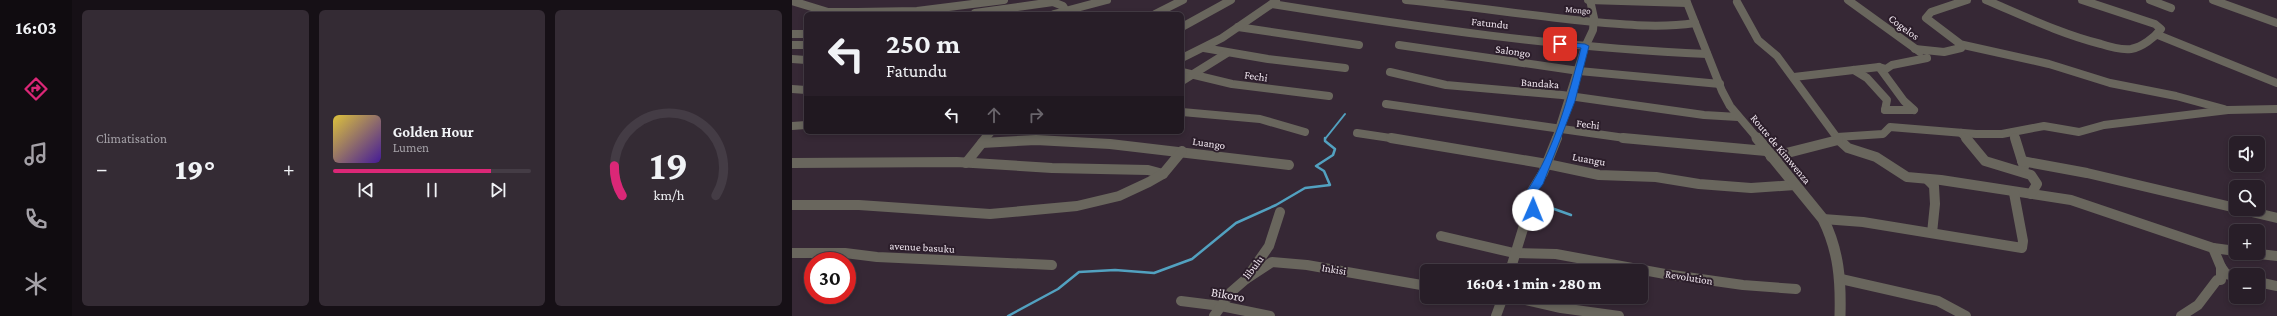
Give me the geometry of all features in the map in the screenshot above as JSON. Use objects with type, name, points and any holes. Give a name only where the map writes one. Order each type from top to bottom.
[{"type":"street","points":[[792,1],[828,12],[857,12],[917,11],[1004,0]]},
{"type":"street","points":[[1062,12],[1107,0]]},
{"type":"street","points":[[1159,12],[1183,0]]},
{"type":"street","points":[[1184,26],[1230,0]]},
{"type":"street","name":"Mongo","points":[[1406,0],[1473,6],[1532,16],[1670,27],[1695,22]]},
{"type":"street","points":[[1512,264],[1526,218],[1533,210],[1532,191],[1539,184],[1560,132],[1572,97],[1585,46],[1589,42],[1595,20],[1589,0],[1687,2]]},
{"type":"street","name":"Cogelos","points":[[1848,0],[1927,58],[1892,65],[1886,68],[1879,67]]},
{"type":"street","points":[[1967,0],[1931,12],[1926,18],[1959,44],[2049,64],[2110,83],[2176,96],[2228,110]]},
{"type":"street","points":[[1986,0],[2064,35],[2116,48],[2132,49],[2158,35],[2162,29],[2155,24],[2082,0]]},
{"type":"street","points":[[2150,0],[2171,8]]},
{"type":"street","points":[[2213,0],[2277,23]]},
{"type":"street","points":[[982,12],[1053,2],[1063,6],[1066,11]]},
{"type":"street","points":[[1184,57],[1204,48],[1274,2]]},
{"type":"street","name":"Fatundu","points":[[1274,2],[1409,26],[1507,36],[1547,43],[1707,54]]},
{"type":"street","name":"Route de Kimwenza","points":[[1687,2],[1722,91],[1738,117],[1824,219],[1831,232],[1841,268],[1840,316]]},
{"type":"street","points":[[1737,2],[1758,40],[1778,56],[1837,138],[1848,148],[1876,157],[1903,176],[1928,180],[1941,180],[2014,193],[2031,194],[2079,202],[2213,248],[2229,250]]},
{"type":"street","points":[[1238,27],[1359,45]]},
{"type":"street","points":[[792,34],[804,34]]},
{"type":"street","points":[[2158,35],[2277,83]]},
{"type":"street","points":[[1915,49],[1928,51],[1956,50],[1961,48],[1959,44]]},
{"type":"street","points":[[792,45],[804,45]]},
{"type":"street","name":"Salongo","points":[[1398,45],[1579,71],[1720,84]]},
{"type":"street","points":[[1204,48],[1227,53],[1345,68]]},
{"type":"street","points":[[1184,80],[1227,53]]},
{"type":"street","points":[[792,59],[804,60]]},
{"type":"street","points":[[1794,77],[1879,67],[1895,85],[1905,105],[1914,110],[1885,110]]},
{"type":"street","points":[[1854,70],[1872,83],[1887,100],[1885,110],[1891,119],[1890,127],[1961,134],[2002,134],[2044,126],[2079,132],[2104,125],[2228,110],[2277,109]]},
{"type":"street","name":"Fechi","points":[[1184,72],[1232,84],[1329,96]]},
{"type":"street","name":"Bandaka","points":[[1390,72],[1446,85],[1572,97],[1704,116],[1738,117]]},
{"type":"street","points":[[1872,83],[1880,86],[1895,85]]},
{"type":"street","points":[[792,89],[804,90]]},
{"type":"street","name":"Fechi","points":[[1386,104],[1560,132],[1689,147],[1769,154],[1837,138],[1883,134],[1890,127]]},
{"type":"street","points":[[1184,112],[1260,119],[1305,132]]},
{"type":"street","points":[[792,126],[804,125]]},
{"type":"street","points":[[2013,132],[2025,173]]},
{"type":"street","name":"Luangu","points":[[1357,133],[1547,164],[1599,175],[1656,178],[1699,184],[1750,188],[1795,185]]},
{"type":"street","points":[[966,163],[989,134]]},
{"type":"street","points":[[1961,134],[1986,161],[2031,175],[2038,184],[2031,194]]},
{"type":"street","name":"Luango","points":[[982,143],[1036,140],[1084,142],[1182,151],[1202,156],[1289,165]]},
{"type":"street","points":[[792,205],[859,205],[962,213],[1007,213],[1094,203],[1129,192],[1163,174],[1182,151]]},
{"type":"street","points":[[2022,161],[2087,173],[2229,206]]},
{"type":"street","points":[[792,163],[966,163],[1052,168],[1148,170],[1163,174]]},
{"type":"street","points":[[1928,180],[1934,186],[1935,204],[1932,233]]},
{"type":"street","points":[[1824,219],[1863,222],[2022,248],[2023,241],[2014,193]]},
{"type":"street","name":"libulu","points":[[1214,316],[1233,288],[1246,279],[1269,246],[1280,212]]},
{"type":"street","points":[[2265,215],[2277,218]]},
{"type":"street","name":"Revolution","points":[[1441,236],[1514,253],[1556,254],[1665,274],[1743,286],[1796,289]]},
{"type":"street","points":[[2213,248],[2221,267],[2226,274],[2229,275]]},
{"type":"street","name":"avenue basuku","points":[[792,253],[845,253],[1052,265]]},
{"type":"street","points":[[2265,255],[2277,256]]},
{"type":"street","name":"Inkisi","points":[[1246,279],[1272,262],[1307,265],[1420,285]]},
{"type":"street","points":[[2181,316],[2198,305],[2217,280],[2221,280],[2221,267]]},
{"type":"street","points":[[1841,279],[1938,301],[1966,316]]},
{"type":"street","points":[[2265,283],[2277,286]]},
{"type":"street","name":"Bikoro","points":[[1181,301],[1221,306],[1270,316]]},
{"type":"street","points":[[1496,316],[1500,304]]},
{"type":"street","points":[[1543,304],[1560,308],[1619,316]]},
{"type":"waterway","points":[[1325,139],[1345,114]]},
{"type":"waterway","points":[[1008,316],[1058,289],[1079,272],[1115,270],[1154,273],[1192,259],[1236,223],[1276,205],[1305,188],[1330,185],[1324,171],[1316,166],[1333,155],[1335,149],[1325,141],[1325,139]]},
{"type":"waterway","points":[[1543,205],[1571,215]]},
{"type":"route","points":[[1533,210],[1534,203],[1532,191],[1539,184],[1560,132],[1571,101],[1585,46],[1560,44]]}]
